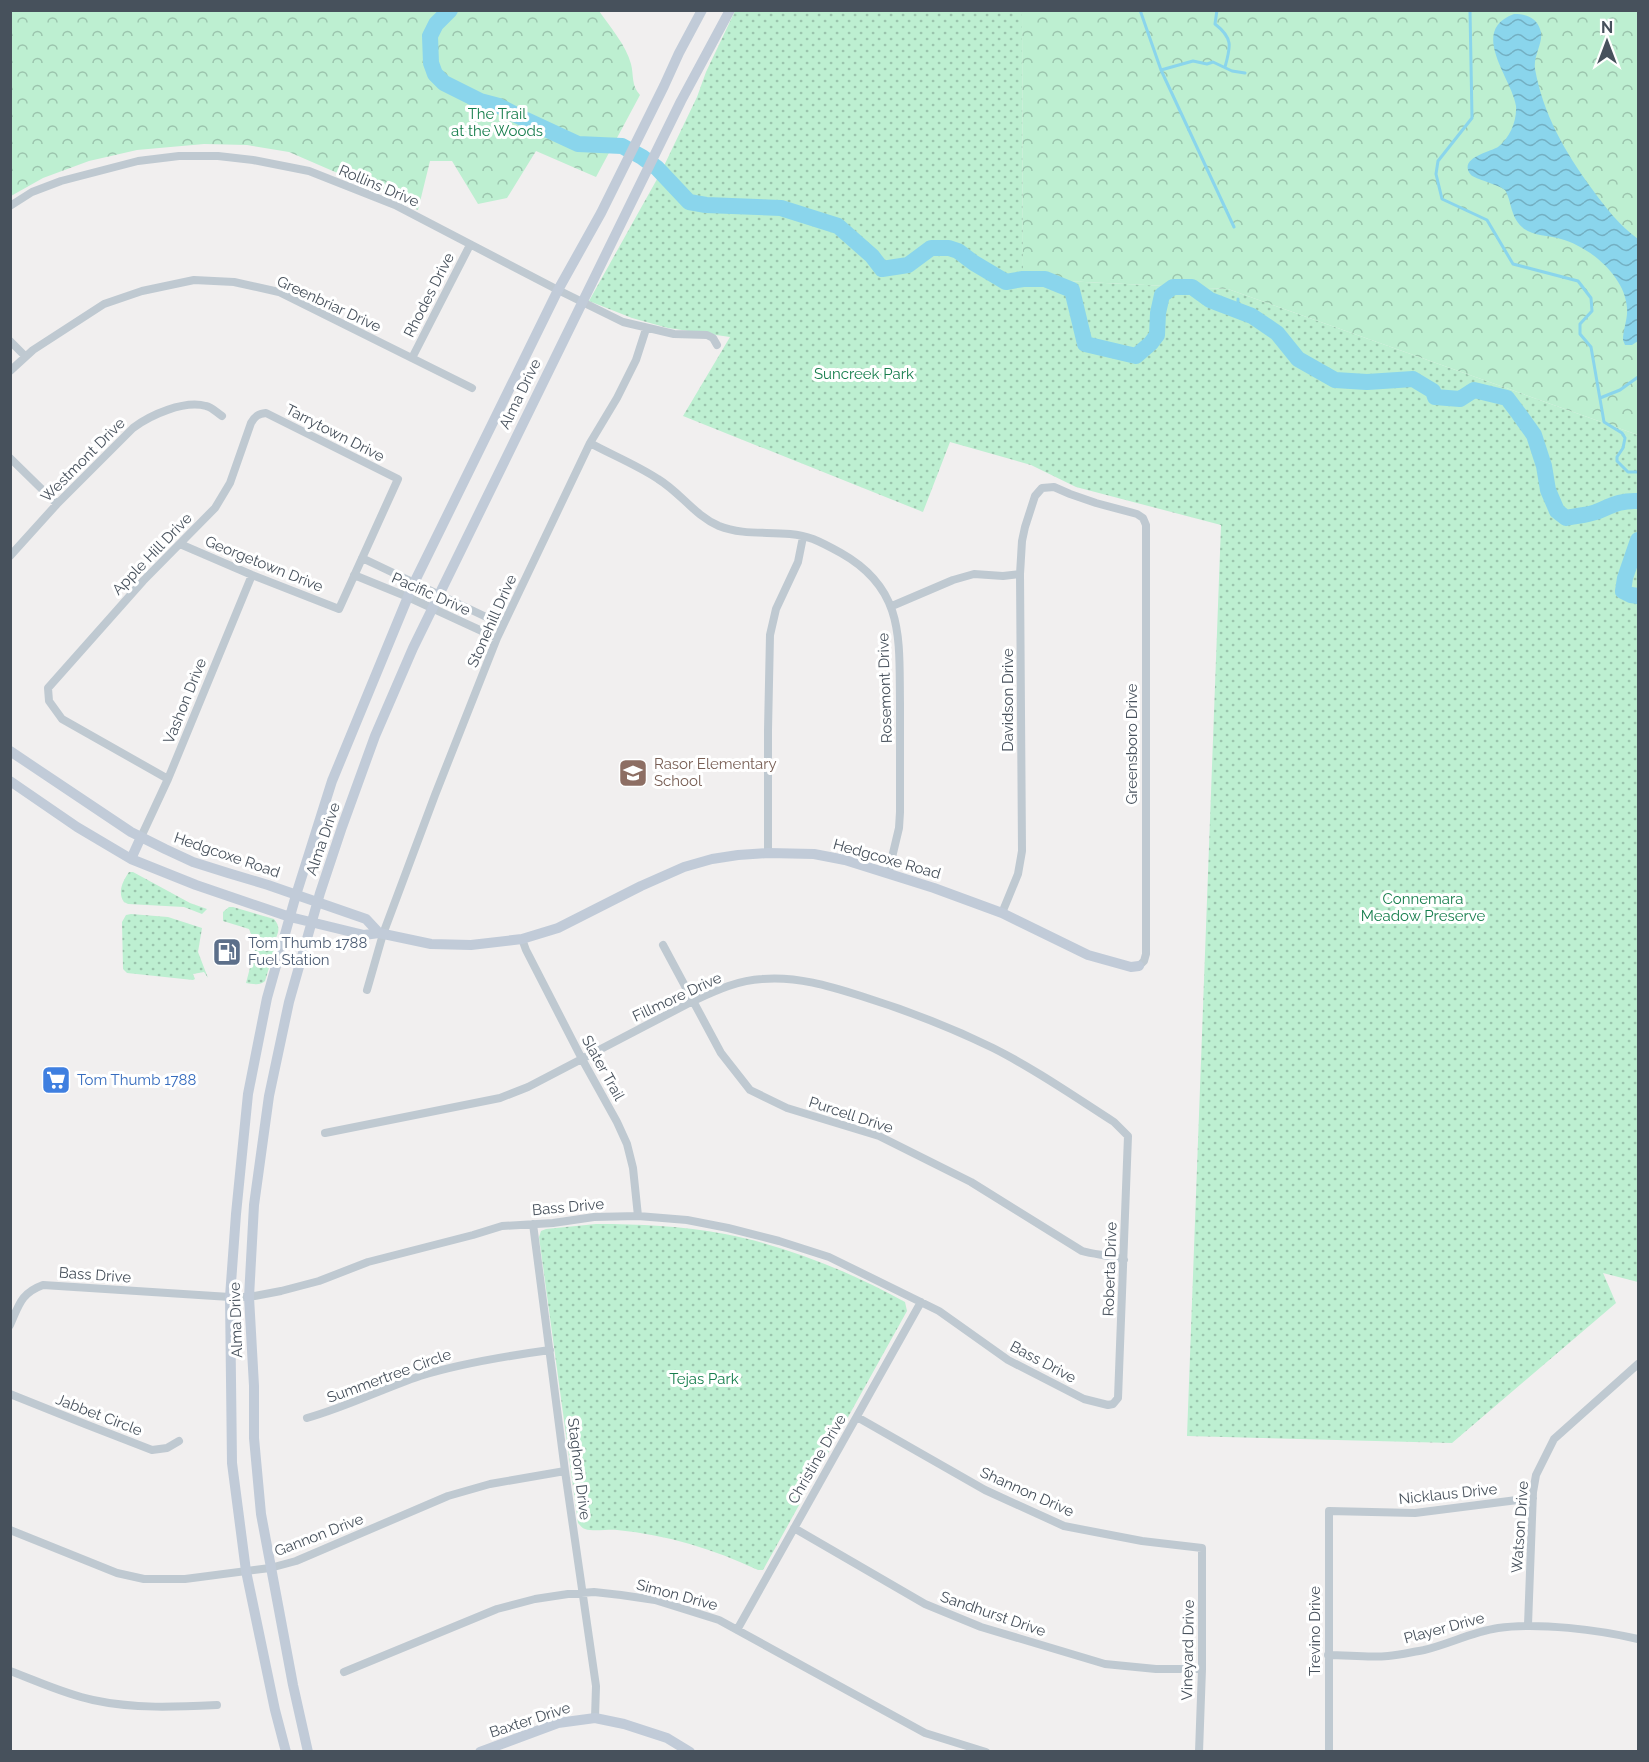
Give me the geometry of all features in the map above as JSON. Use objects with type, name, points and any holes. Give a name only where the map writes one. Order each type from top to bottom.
[{"type":"main road","name":"Alma Drive","points":[[286,1752],[246,1571],[232,1463],[231,1297],[237,1203],[248,1094],[267,998],[332,781],[414,583],[558,290],[601,213],[702,10]]},
{"type":"main road","name":"Alma Drive","points":[[308,1752],[261,1514],[255,1457],[249,1296],[254,1205],[269,1096],[289,1002],[342,827],[375,736],[413,648],[581,302],[681,101],[730,10]]},
{"type":"main road","points":[[355,728],[375,736]]},
{"type":"main road","name":"Hedgcoxe Road","points":[[12,754],[141,837],[194,862],[366,919],[381,933]]},
{"type":"main road","name":"Hedgcoxe Road","points":[[10,780],[77,827],[131,859],[196,885],[290,917],[364,935],[381,933],[431,944],[471,945],[522,939],[558,928],[684,867],[712,859],[768,853],[814,854],[845,860],[934,888],[1002,914],[1088,955],[1131,967],[1139,966]]},
{"type":"main road","points":[[131,859],[141,837]]},
{"type":"main road","points":[[248,1094],[269,1096]]},
{"type":"main road","name":"Baxter Drive","points":[[480,1752],[558,1723],[595,1718],[624,1724],[673,1747],[690,1752]]},
{"type":"street","name":"Rollins Drive","points":[[10,206],[32,192],[62,181],[138,160],[179,156],[218,156],[309,171],[394,205],[623,322],[674,334],[707,335],[714,338],[717,345]]},
{"type":"street","name":"Rhodes Drive","points":[[412,358],[470,245]]},
{"type":"street","name":"Greenbriar Drive","points":[[10,371],[25,356],[104,304],[142,291],[194,280],[234,282],[279,292],[472,388]]},
{"type":"street","name":"Stonehill Drive","points":[[367,990],[381,933],[497,638],[590,443],[636,360],[646,329]]},
{"type":"street","points":[[10,341],[25,356]]},
{"type":"street","name":"Westmont Drive","points":[[10,556],[57,504],[133,428],[144,420],[167,410],[191,405],[205,405],[222,416]]},
{"type":"street","name":"Tarrytown Drive","points":[[260,414],[266,413],[398,479],[362,558]]},
{"type":"street","name":"Apple Hill Drive","points":[[168,779],[62,719],[49,701],[48,688],[143,581],[215,508],[230,483],[251,423],[260,414]]},
{"type":"street","name":"Rosemont Drive","points":[[590,443],[658,478],[709,521],[744,533],[783,533],[826,545],[864,568],[883,590],[892,606],[899,646],[900,812],[899,828],[888,874]]},
{"type":"street","points":[[10,458],[57,504]]},
{"type":"street","name":"Davidson Drive","points":[[1002,914],[1015,881],[1022,851],[1020,574],[1024,527],[1035,496],[1042,488],[1054,487],[1096,503],[1137,514],[1143,518]]},
{"type":"street","name":"Greensboro Drive","points":[[1139,966],[1144,962],[1146,954],[1146,525],[1143,518]]},
{"type":"street","points":[[768,853],[770,635],[776,609],[798,562],[803,537]]},
{"type":"street","name":"Georgetown Drive","points":[[180,544],[339,609],[354,575]]},
{"type":"street","name":"Pacific Drive","points":[[362,558],[503,625]]},
{"type":"street","points":[[354,575],[362,558]]},
{"type":"street","points":[[892,606],[953,580],[974,574],[1003,576],[1020,574]]},
{"type":"street","name":"Vashon Drive","points":[[141,837],[168,779],[252,575]]},
{"type":"street","name":"Pacific Drive","points":[[354,575],[497,638]]},
{"type":"street","name":"Slater Trail","points":[[522,939],[627,1144],[633,1168],[638,1216]]},
{"type":"street","name":"Purcell Drive","points":[[663,945],[722,1053],[750,1090],[787,1108],[879,1136],[971,1182],[1082,1251],[1096,1255],[1110,1255],[1124,1260]]},
{"type":"street","name":"Fillmore Drive","points":[[325,1133],[500,1098],[528,1087],[718,989],[761,979],[789,979],[824,985],[937,1022],[994,1049],[1114,1122],[1128,1136]]},
{"type":"street","name":"Roberta Drive","points":[[1116,1401],[1119,1394],[1128,1136]]},
{"type":"street","name":"Bass Drive","points":[[10,1325],[29,1290],[43,1285],[231,1297],[249,1296],[281,1291],[319,1281],[368,1262],[502,1226],[594,1217],[638,1216],[687,1220],[728,1228],[829,1257],[939,1311],[1008,1360],[1032,1373],[1084,1399],[1108,1405],[1116,1401]]},
{"type":"street","name":"Staghorn Drive","points":[[533,1224],[596,1686],[595,1718]]},
{"type":"street","name":"Christine Drive","points":[[737,1630],[921,1302]]},
{"type":"street","name":"Summertree Circle","points":[[307,1418],[418,1377],[459,1365],[502,1356],[550,1350]]},
{"type":"street","name":"Watson Drive","points":[[1528,1626],[1536,1475],[1554,1439],[1638,1364]]},
{"type":"street","name":"Jabbet Circle","points":[[10,1394],[152,1450],[167,1448],[179,1441]]},
{"type":"street","name":"Shannon Drive","points":[[856,1417],[985,1490],[1064,1526],[1142,1541],[1202,1548]]},
{"type":"street","name":"Gannon Drive","points":[[10,1530],[117,1573],[144,1579],[185,1579],[270,1568],[296,1561],[448,1496],[490,1484],[565,1471]]},
{"type":"street","name":"Nicklaus Drive","points":[[1329,1511],[1415,1513],[1533,1498]]},
{"type":"street","name":"Trevino Drive","points":[[1329,1511],[1329,1752]]},
{"type":"street","name":"Sandhurst Drive","points":[[794,1528],[925,1605],[981,1627],[1105,1664],[1156,1669],[1202,1669]]},
{"type":"street","name":"Vineyard Drive","points":[[1199,1752],[1202,1548]]},
{"type":"street","name":"Simon Drive","points":[[344,1672],[497,1609],[535,1599],[582,1593],[612,1594],[655,1600],[719,1620],[925,1733],[986,1752]]},
{"type":"street","name":"Player Drive","points":[[1328,1656],[1386,1657],[1448,1644],[1467,1634],[1497,1628],[1528,1626],[1590,1631],[1638,1639]]},
{"type":"street","points":[[10,1671],[63,1692],[93,1700],[158,1708],[217,1705]]},
{"type":"green space","name":"The Trail at the Woods","points":[[11,10],[599,11],[625,50],[631,64],[634,84],[640,95],[596,177],[536,151],[507,198],[478,204],[452,161],[430,161],[418,210],[289,152],[247,145],[204,144],[137,150],[89,161],[43,178],[11,196]]},
{"type":"green space","name":"Connemara Meadow Preserve","points":[[735,11],[1022,11],[1023,279],[1228,289],[1638,435],[1638,1282],[1603,1273],[1616,1303],[1452,1443],[1187,1436],[1221,525],[1076,487],[1031,465],[950,442],[923,512],[683,416],[730,337],[668,328],[632,318],[589,301],[661,172]]},
{"type":"green space","points":[[1022,11],[1638,11],[1638,435],[1228,289],[1023,279]]},
{"type":"green space","points":[[129,872],[133,872],[190,903],[207,909],[202,914],[184,907],[128,904],[122,898],[121,890]]},
{"type":"green space","points":[[229,907],[274,919],[278,926],[274,939],[274,951],[265,981],[261,984],[246,983],[256,945],[249,929],[223,921],[223,912]]},
{"type":"green space","points":[[126,915],[168,917],[202,928],[198,952],[208,978],[204,972],[193,974],[195,979],[193,980],[127,973],[123,969],[122,922]]},
{"type":"green space","name":"Tejas Park","points":[[596,1224],[677,1227],[748,1239],[817,1261],[905,1302],[907,1311],[763,1570],[707,1549],[672,1539],[636,1532],[588,1530],[578,1523],[539,1237],[541,1231],[546,1229]]},
{"type":"water","points":[[1514,14],[1530,17],[1540,29],[1541,38],[1535,69],[1543,102],[1564,147],[1602,203],[1638,239],[1638,341],[1632,345],[1625,345],[1623,340],[1627,312],[1625,296],[1613,274],[1604,264],[1572,243],[1526,230],[1515,218],[1505,190],[1473,177],[1468,169],[1468,164],[1476,156],[1502,143],[1514,123],[1516,106],[1493,43],[1494,32],[1501,22]]},
{"type":"waterway","points":[[450,10],[436,24],[430,36],[431,63],[435,74],[444,83],[480,101],[499,106],[578,144],[622,146],[657,168],[689,202],[706,205],[781,208],[838,226],[872,256],[882,269],[908,265],[931,248],[949,248],[958,251],[1006,282],[1045,279],[1072,290],[1085,344],[1136,356],[1157,335],[1162,295],[1173,287],[1192,287],[1210,300],[1252,316],[1277,333],[1298,359],[1335,380],[1367,382],[1413,379],[1433,391],[1435,397],[1460,399],[1474,390],[1507,398],[1534,435],[1544,466],[1548,490],[1557,511],[1566,518],[1593,513],[1621,502],[1638,501]]},
{"type":"waterway","points":[[1140,10],[1161,70],[1234,227]]},
{"type":"waterway","points":[[1217,10],[1215,24],[1228,38],[1229,43],[1225,67]]},
{"type":"waterway","points":[[1470,10],[1472,118],[1438,161],[1436,174],[1442,199],[1487,220],[1513,264],[1578,281],[1591,298],[1592,311],[1580,324],[1580,334],[1591,347],[1604,422],[1622,433],[1625,438],[1617,461],[1628,472],[1638,472]]},
{"type":"waterway","points":[[1161,70],[1193,61],[1207,64],[1213,62],[1232,71],[1245,73]]},
{"type":"waterway","points":[[1238,299],[1238,311]]},
{"type":"waterway","points":[[1600,398],[1620,390],[1638,377]]},
{"type":"waterway","points":[[1638,540],[1623,591],[1638,596]]},
{"type":"place","name":"Rasor Elementary School","points":[[633,773]]},
{"type":"place","name":"Tom Thumb 1788 Fuel Station","points":[[227,952]]},
{"type":"place","name":"Tom Thumb 1788","points":[[56,1080]]},
{"type":"park label","name":"Suncreek Park","points":[[864,374]]}]
